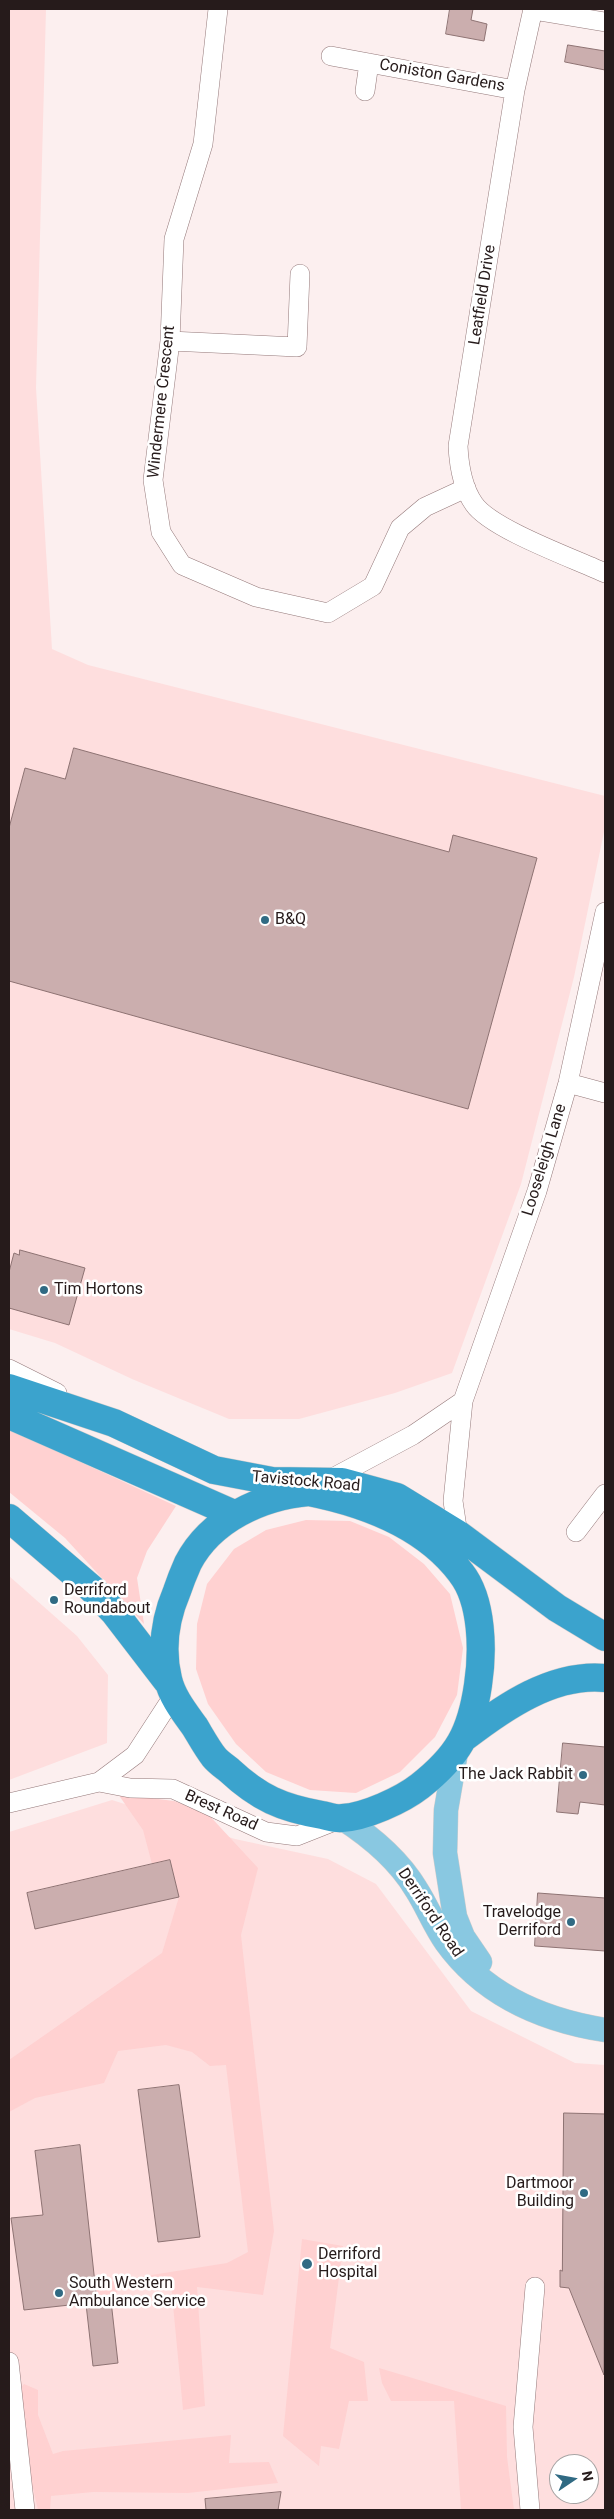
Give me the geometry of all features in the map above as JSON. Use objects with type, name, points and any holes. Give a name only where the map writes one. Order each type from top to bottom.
[{"type":"highway","name":"Tavistock Road","points":[[9,1388],[114,1422],[214,1470],[317,1487],[350,1484],[397,1497],[459,1536],[557,1608],[605,1637]]},
{"type":"highway","points":[[9,1415],[234,1514]]},
{"type":"highway","points":[[171,1688],[164,1657],[165,1632],[171,1604],[189,1562],[203,1542],[234,1514],[252,1505],[317,1487],[336,1498],[387,1516],[438,1548],[463,1574],[472,1596],[482,1651],[476,1701],[460,1745]]},
{"type":"highway","points":[[9,1518],[92,1589],[114,1612],[171,1688],[214,1758],[246,1786],[272,1803],[288,1808],[342,1818],[384,1807],[408,1796],[460,1745],[500,1711],[522,1698],[549,1686],[591,1677],[605,1678]]},
{"type":"main road","name":"Derriford Road","points":[[460,1745],[444,1833],[455,1917],[463,1936],[485,1968],[514,1994],[549,2016]]},
{"type":"main road","name":"Derriford Road","points":[[342,1818],[361,1830],[392,1857],[406,1874],[446,1942],[475,1974],[492,1988],[521,2006],[549,2016],[605,2030]]},
{"type":"street","name":"Windermere Crescent","points":[[218,9],[202,144],[174,239],[170,341],[153,480],[162,532],[182,565],[256,597],[328,613],[373,586],[400,528],[425,507],[466,488]]},
{"type":"street","name":"Leatfield Drive","points":[[605,22],[533,9],[515,90],[458,446],[459,467],[466,488],[474,505],[493,522],[605,572]]},
{"type":"street","name":"Coniston Gardens","points":[[331,56],[515,90]]},
{"type":"street","name":"Coniston Gardens","points":[[365,91],[369,63]]},
{"type":"street","points":[[170,341],[298,348],[300,274]]},
{"type":"street","name":"Looseleigh Lane","points":[[463,1574],[454,1501],[463,1401],[537,1191],[568,1083],[605,912]]},
{"type":"street","points":[[568,1083],[605,1094]]},
{"type":"street","points":[[9,1369],[114,1422]]},
{"type":"street","points":[[317,1487],[413,1435],[463,1401]]},
{"type":"street","points":[[576,1532],[605,1494]]},
{"type":"street","name":"Brest Road","points":[[9,1803],[99,1782],[136,1755],[171,1688]]},
{"type":"street","name":"Brest Road","points":[[99,1782],[130,1788],[173,1789],[266,1832],[297,1836],[342,1818]]},
{"type":"street","points":[[530,2510],[523,2427],[535,2287]]},
{"type":"street","points":[[9,2362],[25,2510]]},
{"type":"shaded area","points":[[9,9],[46,9],[36,388],[52,649],[88,665],[605,796],[605,827],[574,977],[521,1184],[452,1373],[395,1393],[299,1419],[229,1419],[132,1379],[55,1343],[9,1329]]},
{"type":"shaded area","points":[[9,1429],[176,1506],[147,1551],[137,1578],[144,1624],[65,1538],[9,1492]]},
{"type":"shaded area","points":[[306,1520],[350,1521],[389,1537],[424,1564],[450,1594],[463,1648],[457,1695],[435,1737],[400,1772],[356,1793],[310,1790],[266,1772],[236,1744],[208,1704],[196,1669],[197,1624],[207,1584],[234,1549],[266,1530]]},
{"type":"shaded area","points":[[9,1576],[77,1636],[108,1675],[107,1743],[9,1780]]},
{"type":"shaded area","points":[[118,1794],[174,1801],[207,1813],[258,1868],[241,1935],[274,2231],[263,2295],[197,2287],[205,2406],[183,2410],[171,2284],[119,2289],[111,2301],[97,2303],[95,2284],[227,2263],[248,2252],[226,2065],[210,2066],[192,2052],[166,2045],[118,2051],[104,2083],[35,2098],[9,2112],[9,2060],[162,1953],[179,1897],[170,1860],[152,1864],[143,1830]]},
{"type":"shaded area","name":"Derriford Hospital","points":[[112,1800],[235,1839],[328,1859],[376,1884],[471,2011],[575,2063],[605,2065],[605,2510],[9,2510],[9,1832]]},
{"type":"shaded area","points":[[302,2239],[343,2246],[330,2348],[364,2362],[368,2401],[349,2401],[339,2449],[321,2446],[319,2466],[283,2436]]},
{"type":"shaded area","points":[[379,2368],[506,2406],[507,2457],[514,2510],[461,2510],[454,2401],[391,2401],[382,2383]]},
{"type":"shaded area","points":[[24,2384],[38,2390],[38,2415],[53,2454],[63,2451],[231,2435],[229,2463],[269,2462],[278,2483],[188,2493],[93,2492],[51,2496],[50,2510],[38,2510],[27,2462],[20,2389]]},
{"type":"building","points":[[450,9],[473,9],[471,20],[487,24],[484,41],[446,34]]},
{"type":"building","points":[[568,45],[605,51],[605,70],[565,62]]},
{"type":"building","name":"B&Q","points":[[74,748],[449,852],[453,835],[537,858],[468,1109],[9,981],[9,828],[25,768],[65,779]]},
{"type":"building","name":"Tim Hortons","points":[[20,1250],[85,1268],[69,1325],[9,1308],[9,1272],[14,1253],[19,1255]]},
{"type":"building","name":"The Jack Rabbit","points":[[563,1743],[605,1747],[605,1805],[580,1802],[578,1814],[557,1812]]},
{"type":"building","points":[[170,1860],[179,1897],[35,1929],[27,1893]]},
{"type":"building","name":"Travelodge Derriford","points":[[538,1893],[605,1898],[605,1951],[535,1946]]},
{"type":"building","name":"South Western Ambulance Service","points":[[179,2085],[200,2237],[158,2242],[138,2090]]},
{"type":"building","name":"Dartmoor Building","points":[[564,2113],[605,2114],[604,2375],[569,2288],[560,2287],[560,2270],[562,2271]]},
{"type":"building","name":"South Western Ambulance Service","points":[[80,2145],[97,2302],[24,2310],[11,2218],[43,2215],[35,2151]]},
{"type":"building","points":[[111,2301],[118,2363],[93,2366],[86,2304]]},
{"type":"building","points":[[281,2492],[278,2510],[206,2510],[205,2499]]},
{"type":"place","name":"B&Q","points":[[265,920]]},
{"type":"place","name":"Tim Hortons","points":[[44,1290]]},
{"type":"place","name":"Derriford Roundabout","points":[[54,1600]]},
{"type":"place","name":"The Jack Rabbit","points":[[583,1775]]},
{"type":"place","name":"Travelodge Derriford","points":[[571,1922]]},
{"type":"place","name":"Dartmoor Building","points":[[584,2193]]},
{"type":"place","name":"Derriford Hospital","points":[[307,2264]]},
{"type":"place","name":"South Western Ambulance Service","points":[[59,2293]]}]
